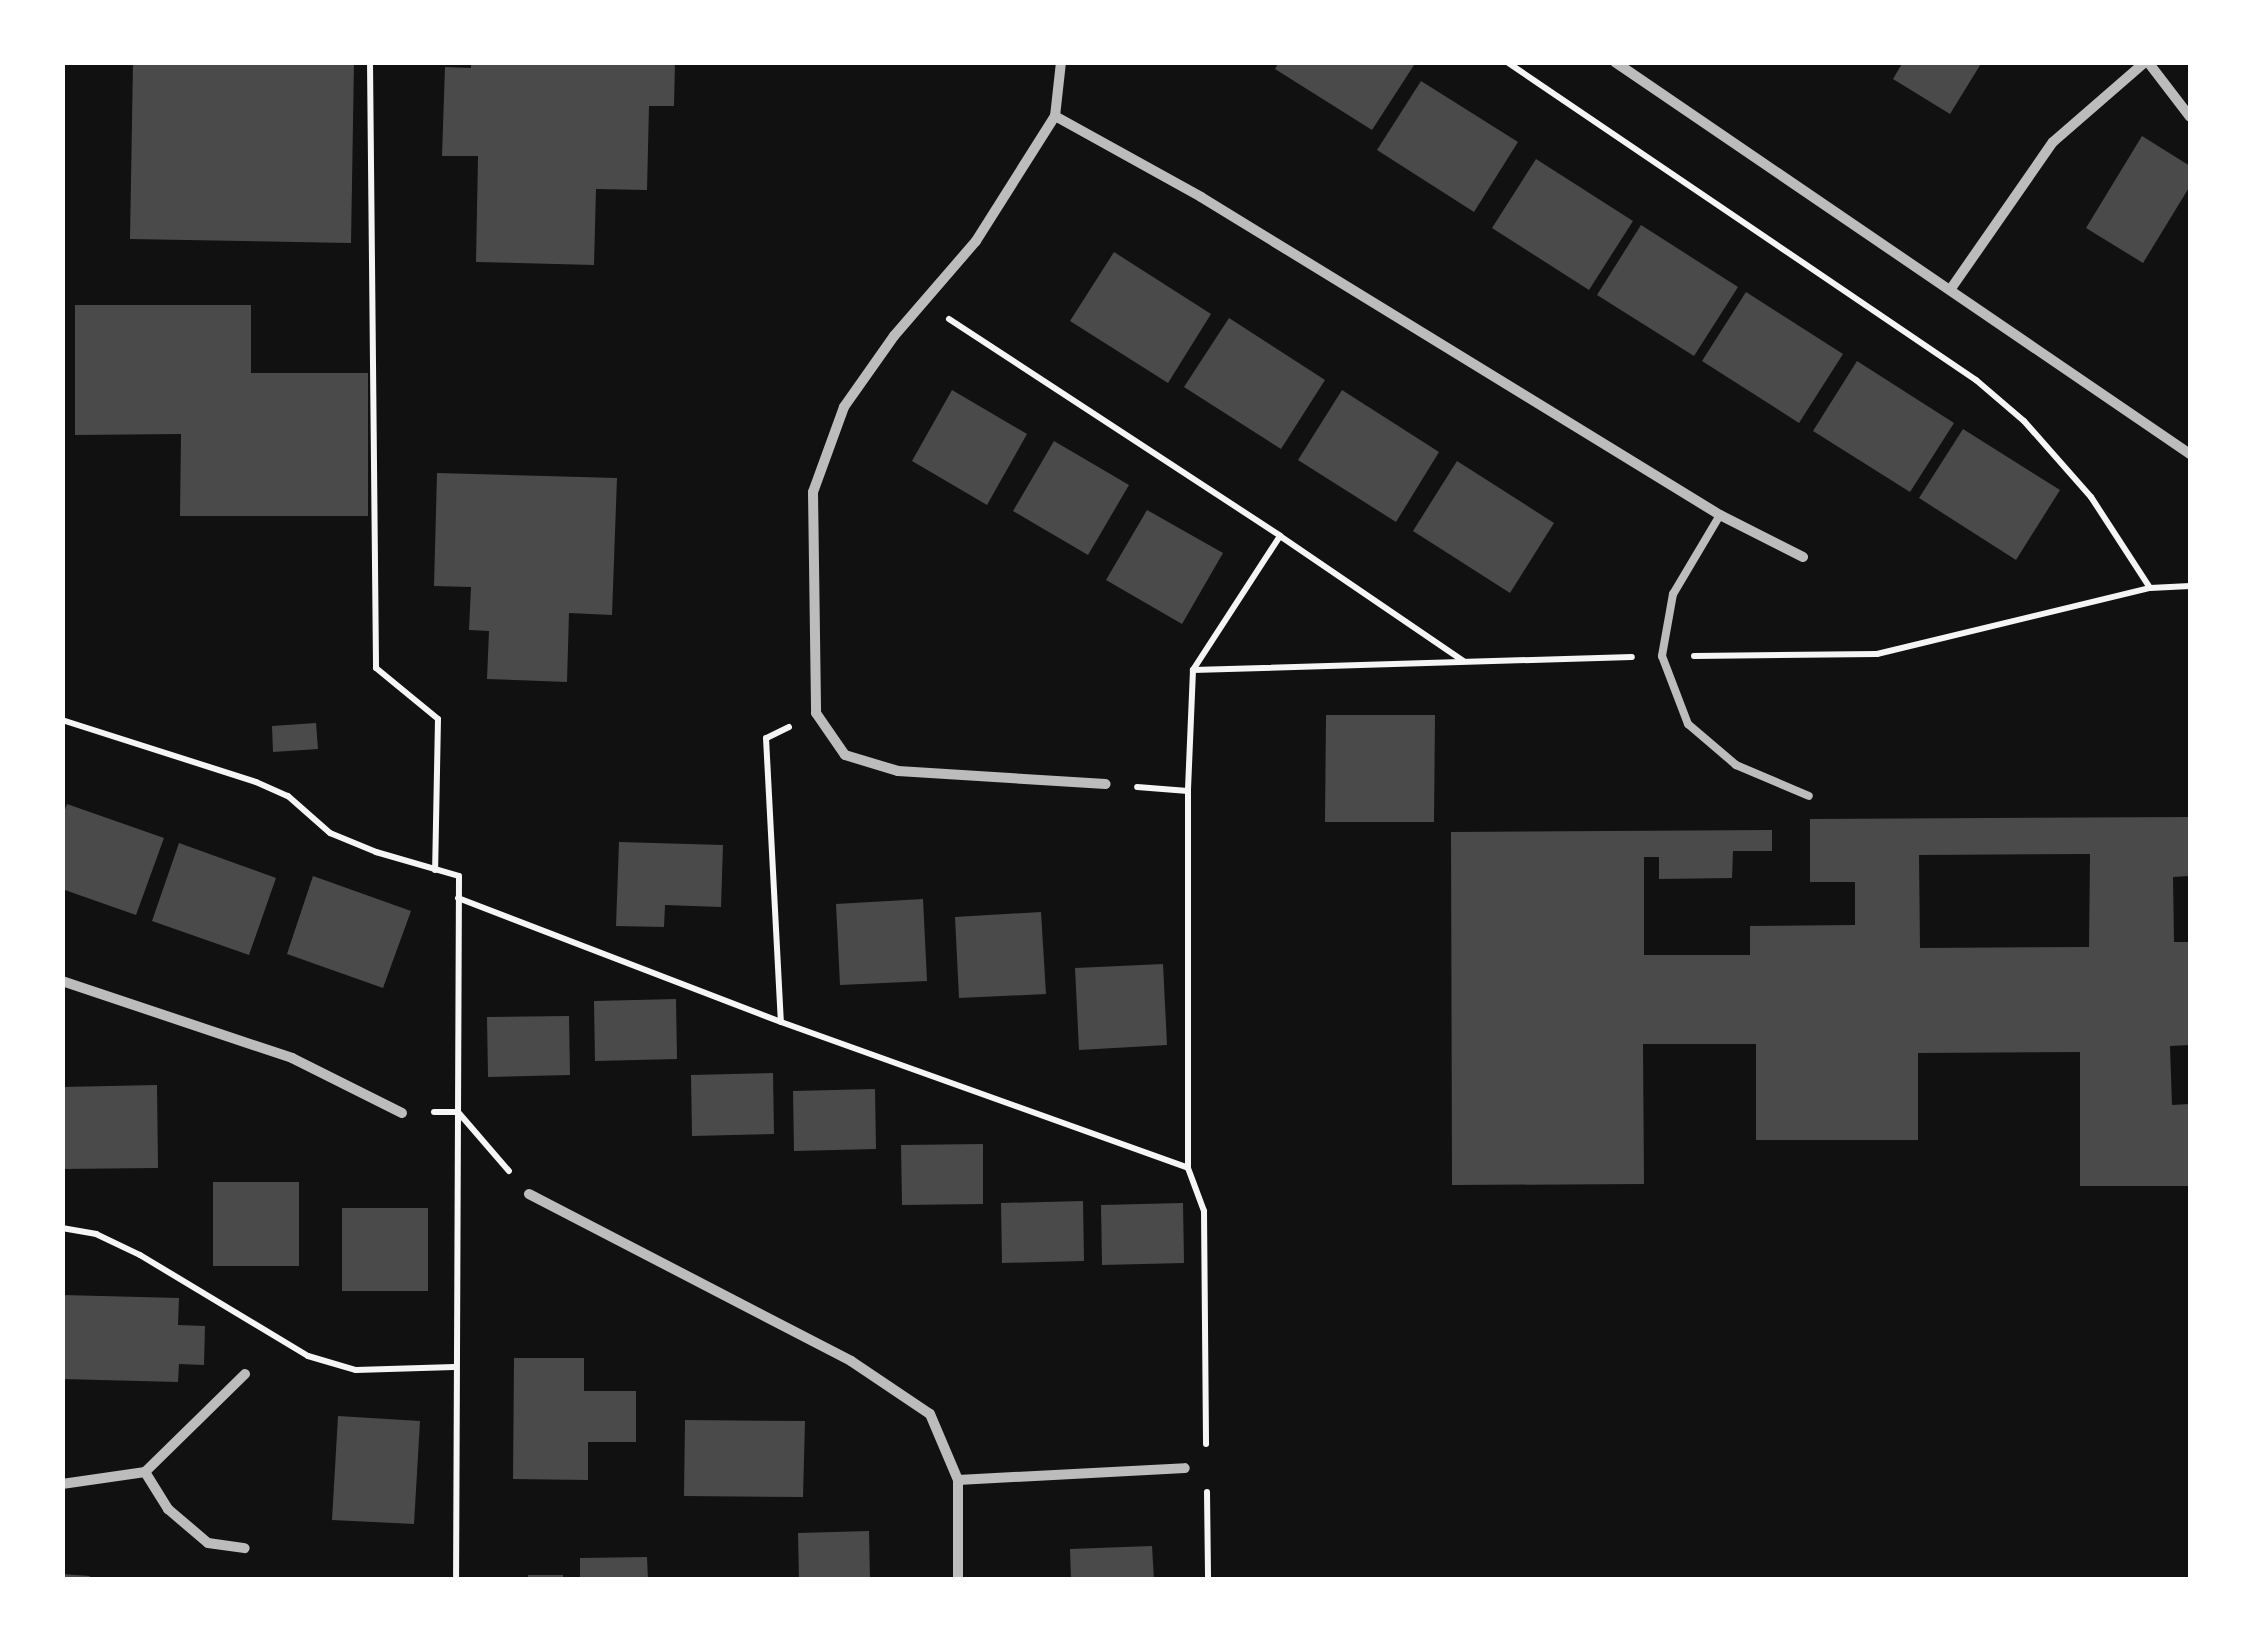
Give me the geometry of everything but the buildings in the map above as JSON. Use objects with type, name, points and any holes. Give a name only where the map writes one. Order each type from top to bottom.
[{"type":"street","points":[[1061,62],[1056,116],[976,241],[923,302],[844,407],[813,492],[816,713],[845,755],[898,772],[1106,784]]},
{"type":"street","points":[[1615,62],[2190,454]]},
{"type":"street","points":[[1950,290],[2053,142],[2146,62],[2190,117]]},
{"type":"street","points":[[1056,116],[1202,197],[1720,515],[1804,557]]},
{"type":"street","points":[[62,981],[292,1058],[402,1112]]},
{"type":"street","points":[[529,1194],[851,1361],[930,1414],[958,1480],[958,1580]]},
{"type":"street","points":[[62,1484],[145,1472],[245,1374]]},
{"type":"street","points":[[958,1480],[1186,1468]]},
{"type":"street","points":[[145,1472],[168,1510],[208,1544],[245,1548]]},
{"type":"lane","points":[[1720,515],[1673,594],[1662,656],[1688,724],[1736,765],[1809,796]]},
{"type":"path","points":[[370,62],[376,668],[438,720],[435,870]]},
{"type":"path","points":[[1506,62],[1976,380],[2024,421],[2090,498],[2150,588]]},
{"type":"path","points":[[923,302],[1464,662]]},
{"type":"path","points":[[1206,1463],[1204,1211],[1188,1168],[1188,791],[1194,670],[1280,536]]},
{"type":"path","points":[[1194,670],[1662,656],[1877,654],[2150,588],[2190,586]]},
{"type":"path","points":[[781,1022],[766,738],[816,713]]},
{"type":"path","points":[[62,720],[256,782],[288,796],[330,833],[458,876],[456,1580]]},
{"type":"path","points":[[1106,784],[1188,791]]},
{"type":"path","points":[[458,898],[781,1022],[1188,1168]]},
{"type":"path","points":[[402,1112],[458,1112],[529,1194]]},
{"type":"path","points":[[62,1228],[96,1234],[140,1255],[308,1356],[356,1370],[454,1367]]},
{"type":"path","points":[[1207,1482],[1208,1580]]}]
